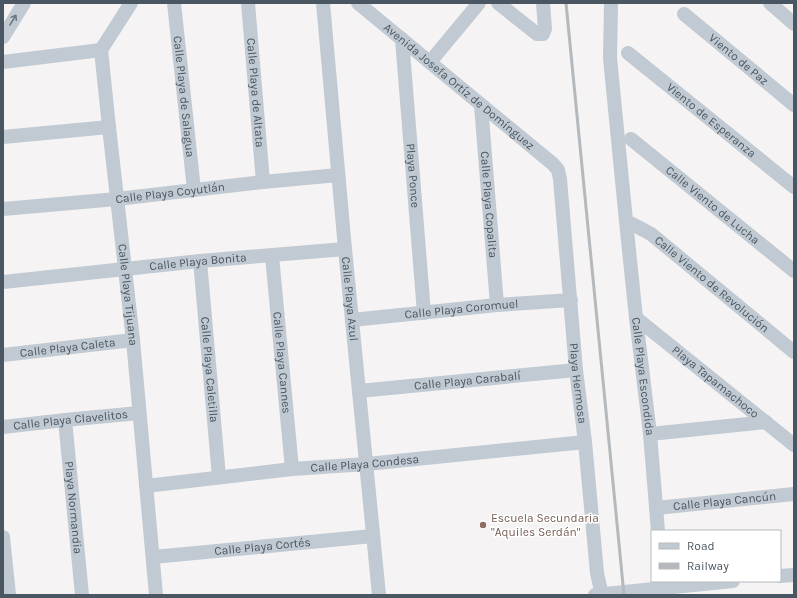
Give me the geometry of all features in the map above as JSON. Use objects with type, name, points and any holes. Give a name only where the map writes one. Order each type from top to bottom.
[{"type":"street","points":[[3,36],[24,3]]},
{"type":"street","points":[[3,62],[102,50],[131,3]]},
{"type":"street","name":"Calle Playa de Salagua","points":[[174,3],[194,190]]},
{"type":"street","name":"Calle Playa de Altata","points":[[248,3],[263,182]]},
{"type":"street","name":"Calle Playa Azul","points":[[323,3],[338,175],[379,595]]},
{"type":"street","name":"Avenida Josefa Ortíz de Domínguez","points":[[358,3],[553,164],[558,170]]},
{"type":"street","points":[[430,62],[479,3]]},
{"type":"street","points":[[498,3],[537,34],[543,34],[546,29],[543,3]]},
{"type":"street","name":"Calle Playa Escondida","points":[[611,3],[610,58],[636,318],[650,434],[658,530]]},
{"type":"street","points":[[770,3],[794,24]]},
{"type":"street","name":"Viento de Paz","points":[[684,14],[794,105]]},
{"type":"street","name":"Playa Ponce","points":[[402,39],[424,313]]},
{"type":"street","name":"Calle Playa Tijuana","points":[[102,50],[109,127],[133,340],[156,595]]},
{"type":"street","name":"Viento de Esperanza","points":[[628,53],[792,181]]},
{"type":"street","name":"Calle Playa Copalita","points":[[481,105],[497,305]]},
{"type":"street","points":[[3,137],[109,127]]},
{"type":"street","name":"Calle Viento de Lucha","points":[[631,139],[794,272]]},
{"type":"street","name":"Playa Hermosa","points":[[558,170],[571,300],[576,370],[585,442],[600,595]]},
{"type":"street","name":"Calle Playa Coyutlán","points":[[3,209],[117,199],[338,175]]},
{"type":"street","name":"Calle Viento de Revolución","points":[[626,221],[651,234],[794,352]]},
{"type":"street","name":"Calle Playa Bonita","points":[[3,282],[200,261],[345,249]]},
{"type":"street","name":"Calle Playa Cannes","points":[[272,256],[292,469]]},
{"type":"street","name":"Calle Playa Caletilla","points":[[200,261],[218,478]]},
{"type":"street","name":"Calle Playa Coromuel","points":[[352,320],[497,305],[571,300]]},
{"type":"street","name":"Playa Tapamachoco","points":[[636,318],[794,445]]},
{"type":"street","name":"Calle Playa Caleta","points":[[3,355],[133,340]]},
{"type":"street","name":"Calle Playa Carabalí","points":[[359,391],[576,370]]},
{"type":"street","name":"Calle Playa Clavelitos","points":[[3,427],[139,413]]},
{"type":"street","name":"Playa Normandia","points":[[65,420],[82,595]]},
{"type":"street","points":[[650,434],[766,422]]},
{"type":"street","name":"Calle Playa Condesa","points":[[146,486],[292,469],[367,464],[585,442]]},
{"type":"street","name":"Calle Playa Cancún","points":[[656,508],[794,494]]},
{"type":"street","name":"Calle Playa Cortés","points":[[152,557],[373,536]]},
{"type":"street","points":[[3,538],[9,595]]},
{"type":"street","points":[[781,576],[794,575]]},
{"type":"street","points":[[600,595],[723,582]]},
{"type":"railway","points":[[566,3],[624,595]]},
{"type":"place","name":"Escuela Secundaria \"Aquiles Serdán\"","points":[[483,525]]}]
